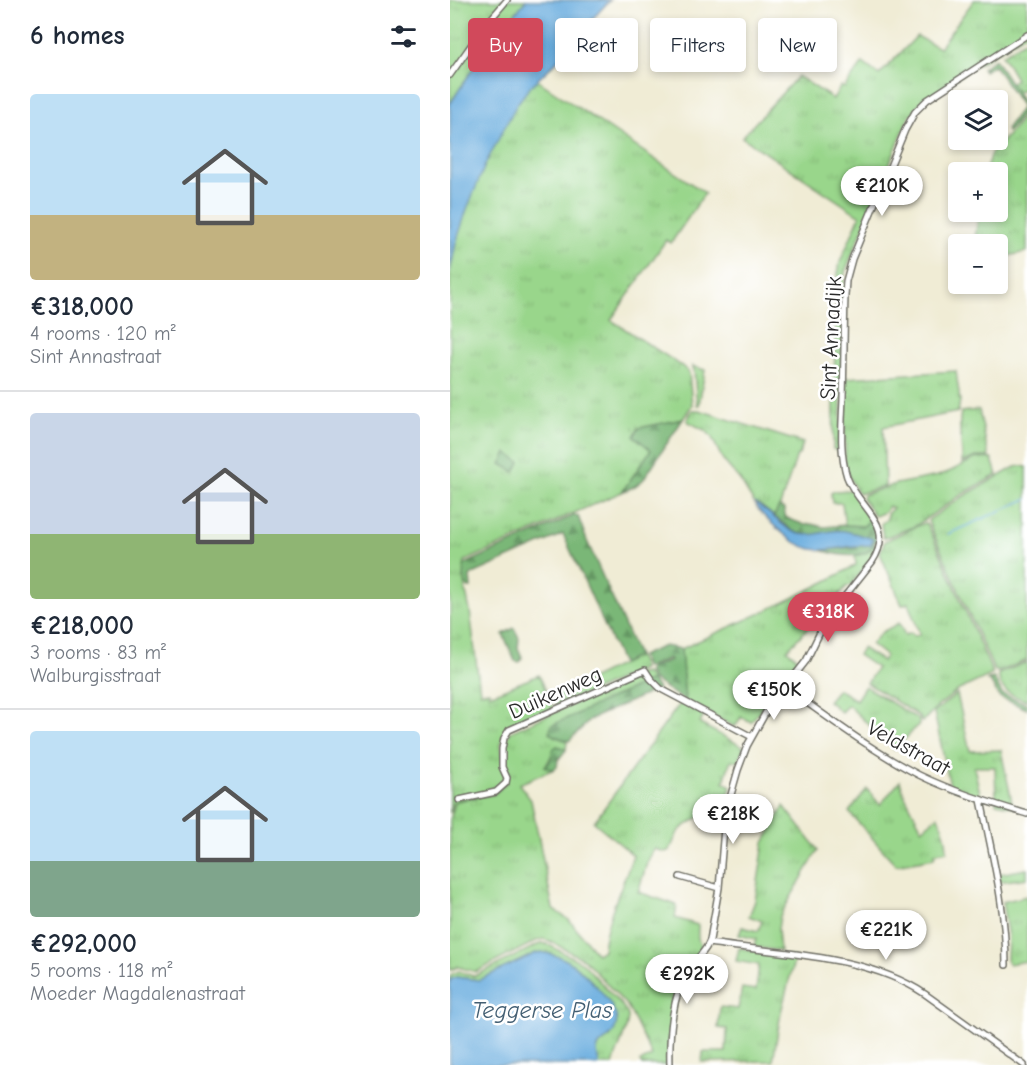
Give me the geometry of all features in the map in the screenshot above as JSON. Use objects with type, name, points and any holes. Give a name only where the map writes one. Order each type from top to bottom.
[{"type":"street","points":[[450,75],[478,34],[507,0]]},
{"type":"street","name":"Sint Annadijk","points":[[709,943],[718,888],[725,816],[738,770],[752,737],[766,712],[810,654],[826,620],[867,570],[878,553],[881,540],[878,525],[847,477],[842,452],[845,296],[846,281],[852,259],[905,130],[915,112],[927,100],[1027,35]]},
{"type":"street","name":"Duikenweg","points":[[459,800],[496,792],[506,783],[507,778],[502,767],[502,749],[504,738],[509,730],[645,670],[661,689],[752,737]]},
{"type":"street","name":"Veldstraat","points":[[785,687],[865,743],[919,775],[981,800],[1027,814]]},
{"type":"street","points":[[981,800],[1004,922],[1006,965]]},
{"type":"street","points":[[680,877],[718,888]]},
{"type":"street","points":[[670,1065],[670,1047],[678,992],[687,972],[709,943],[829,960],[894,976],[918,989],[1024,1065]]},
{"type":"green space","points":[[450,0],[526,0],[512,18],[468,18],[468,72],[471,72],[450,104]]},
{"type":"green space","points":[[569,0],[610,0],[593,18],[555,18]]},
{"type":"green space","points":[[974,0],[1027,0],[1027,33],[918,105],[908,119],[845,272],[840,450],[837,451],[833,449],[836,285],[840,262],[860,216],[742,137],[798,76],[833,99],[841,86],[844,88],[863,63],[879,75],[917,36],[939,48]]},
{"type":"green space","points":[[555,19],[555,63],[537,80],[705,193],[671,243],[666,240],[611,320],[685,368],[689,373],[692,405],[683,419],[639,428],[651,450],[622,492],[465,561],[463,578],[470,611],[480,692],[495,693],[539,675],[554,709],[507,729],[501,744],[506,780],[494,792],[456,800],[450,813],[450,158],[515,72],[543,72],[543,35]]},
{"type":"green space","points":[[1027,39],[1027,86],[1017,93],[1010,83],[1016,79],[1002,55]]},
{"type":"green space","points":[[995,59],[1026,107],[1008,131],[1008,126],[1022,107],[994,65],[984,71],[982,68]]},
{"type":"green space","points":[[1027,109],[1027,252],[1008,256],[1008,234],[976,234],[977,222],[1008,222],[1008,162],[988,162],[995,150],[1008,150],[1008,135]]},
{"type":"green space","points":[[692,366],[705,370],[699,405],[697,405]]},
{"type":"green space","points":[[956,371],[960,401],[958,412],[883,427],[885,486],[858,493],[847,473],[845,459],[845,378]]},
{"type":"green space","points":[[692,410],[699,410],[803,443],[779,509],[774,516],[754,503],[740,480],[723,460],[711,436],[687,421]]},
{"type":"green space","points":[[979,410],[989,457],[975,457],[962,463],[961,412]]},
{"type":"green space","points":[[683,419],[643,480],[622,492],[651,450],[634,436],[639,428]]},
{"type":"green space","points":[[507,453],[520,462],[515,472],[501,464]]},
{"type":"green space","points":[[976,458],[992,459],[997,475],[964,493],[915,526],[883,537],[881,524],[893,508],[889,506],[885,512],[875,516],[862,498],[863,495],[896,484],[938,476]]},
{"type":"green space","points":[[1015,467],[1027,467],[1027,660],[998,672],[994,670],[928,521],[964,496]]},
{"type":"green space","points":[[852,490],[871,518],[864,526],[845,525],[842,503],[832,503],[831,493]]},
{"type":"green space","points":[[779,507],[784,509],[784,515],[789,519],[805,525],[864,526],[871,518],[878,540],[867,552],[860,555],[835,554],[820,550],[871,545],[832,531],[810,536],[800,534],[774,516]]},
{"type":"green space","points":[[575,515],[578,516],[638,656],[622,664],[563,534],[473,574],[470,577],[471,588],[467,587],[465,581],[463,573],[465,564]]},
{"type":"green space","points":[[924,523],[933,537],[993,674],[959,690],[922,722],[919,716],[867,683],[877,668],[858,655],[862,648],[882,661],[886,656],[871,644],[882,632],[899,623],[905,635],[911,633],[914,636],[920,635],[908,603],[902,605],[880,553],[885,541]]},
{"type":"green space","points":[[874,545],[877,546],[873,557],[851,585],[846,587],[814,629],[809,627],[787,650],[798,659],[787,675],[775,666],[772,672],[783,681],[772,674],[763,687],[773,694],[751,722],[741,717],[735,727],[685,701],[681,649],[835,577],[856,565],[855,556],[866,552]]},
{"type":"green space","points":[[514,628],[519,638],[518,648],[522,657],[519,662],[515,661],[503,634]]},
{"type":"green space","points":[[664,646],[681,649],[685,701],[652,679],[648,671],[670,660],[669,658],[646,668],[641,656]]},
{"type":"green space","points":[[638,656],[643,668],[641,670],[557,707],[553,697]]},
{"type":"green space","points":[[1027,662],[1027,701],[1004,689],[998,674]]},
{"type":"green space","points":[[646,673],[651,680],[552,726],[550,733],[567,741],[566,750],[557,746],[545,766],[552,770],[519,784],[531,800],[553,909],[569,920],[597,954],[603,950],[611,913],[633,855],[594,822],[681,702],[704,714],[700,724],[744,747],[738,762],[732,760],[730,762],[724,782],[731,786],[726,804],[715,799],[708,811],[682,828],[670,850],[665,852],[654,849],[638,892],[677,905],[675,918],[698,925],[699,940],[704,948],[679,984],[668,1045],[668,1065],[642,1065],[640,1062],[652,1056],[628,1007],[585,960],[550,941],[543,939],[536,941],[476,972],[458,967],[450,970],[450,820],[455,803],[494,794],[507,782],[504,757],[510,732]]},
{"type":"green space","points":[[994,678],[1002,694],[1027,704],[1027,709],[999,697],[990,681],[987,681]]},
{"type":"green space","points":[[651,680],[658,689],[591,719],[569,741],[549,732],[552,725]]},
{"type":"green space","points":[[865,686],[919,720],[919,724],[895,750],[848,705],[841,712],[828,701],[838,689],[856,700]]},
{"type":"green space","points":[[957,694],[970,751],[1001,750],[1013,807],[996,803],[995,767],[974,767],[981,798],[950,786],[934,712]]},
{"type":"green space","points":[[557,746],[566,750],[558,760],[557,767],[552,770],[545,766],[549,763],[554,748]]},
{"type":"green space","points":[[900,781],[922,829],[938,816],[947,851],[935,853],[934,858],[896,865],[849,812],[867,789],[880,805]]},
{"type":"green space","points":[[784,806],[818,850],[780,916],[778,929],[780,951],[754,947],[756,939],[739,935],[742,927],[758,931],[762,921],[749,916],[755,901],[764,843]]},
{"type":"green space","points":[[1027,869],[1027,878],[999,882],[998,874]]},
{"type":"green space","points":[[1027,896],[1027,961],[1009,964],[1007,962],[1008,936],[1002,902]]},
{"type":"green space","points":[[543,943],[583,963],[626,1012],[628,1021],[613,1065],[599,1065],[596,1050],[611,1036],[567,961],[548,953],[536,953],[479,980],[456,977],[450,980],[450,975],[459,971],[473,976],[477,975]]},
{"type":"green space","points":[[739,948],[795,957],[781,1012],[773,1061],[702,1062],[703,1052],[726,1052],[727,1029],[718,1028],[720,1007],[738,1009],[742,988],[756,990],[759,965],[736,961]]},
{"type":"water","points":[[526,0],[610,0],[593,18],[555,18],[555,63],[530,87],[517,104],[486,163],[467,209],[456,243],[450,273],[450,104],[471,72],[543,72],[543,18],[512,18]]},
{"type":"water","points":[[754,503],[800,534],[842,531],[873,539],[871,545],[823,550],[803,546],[772,524]]},
{"type":"water","name":"Teggerse Plas","points":[[542,952],[562,958],[574,965],[588,977],[612,1007],[616,1016],[616,1026],[612,1034],[598,1048],[599,1065],[450,1065],[450,980],[456,977],[479,980]]},
{"type":"waterway","points":[[948,534],[1027,499]]}]
